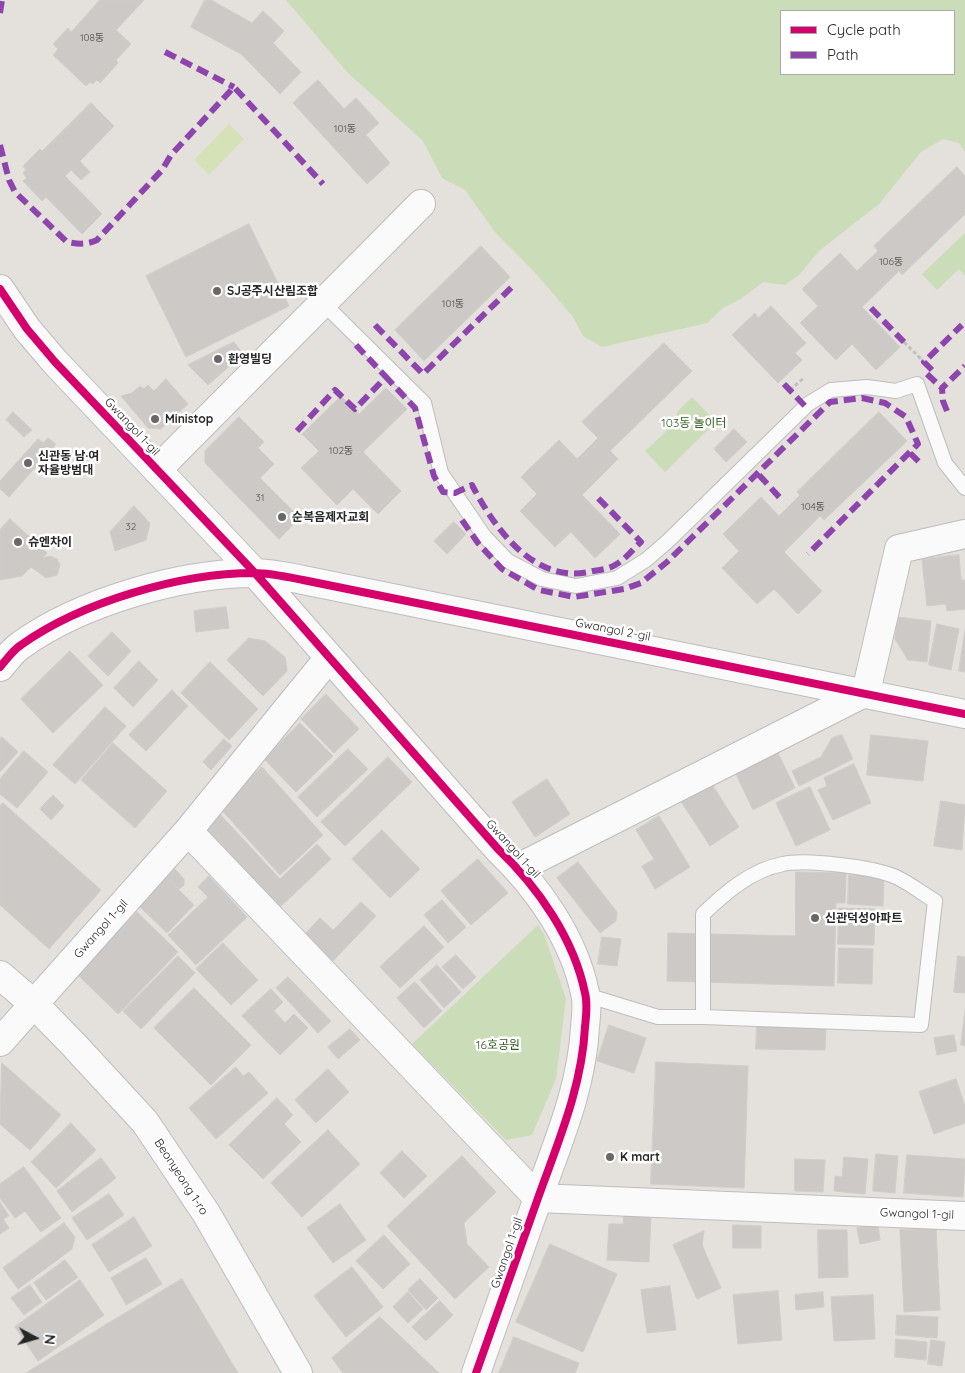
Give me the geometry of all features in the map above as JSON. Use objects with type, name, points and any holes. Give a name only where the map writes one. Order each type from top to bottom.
[{"type":"street","name":"Gwangol 1-gil","points":[[157,470],[324,304],[421,204]]},
{"type":"street","name":"Gwangol 1-gil","points":[[0,289],[27,329],[55,362],[255,573],[328,659],[498,849],[518,868],[548,908],[576,962],[586,995],[584,1050],[574,1094],[476,1373]]},
{"type":"street","points":[[866,692],[899,548],[965,534]]},
{"type":"street","points":[[0,667],[19,646],[69,616],[118,597],[193,579],[255,573]]},
{"type":"street","name":"Gwangol 2-gil","points":[[255,573],[303,580],[866,692],[965,714]]},
{"type":"street","name":"Gwangol 1-gil","points":[[34,1004],[188,831],[328,659]]},
{"type":"street","name":"Gwangol 1-gil","points":[[518,868],[866,692]]},
{"type":"street","points":[[188,831],[538,1198]]},
{"type":"street","name":"Beonyeong 1-ro","points":[[0,975],[34,1004],[145,1122],[206,1213],[298,1373]]},
{"type":"street","points":[[0,1042],[34,1004]]},
{"type":"street","name":"Gwangol 1-gil","points":[[538,1198],[965,1216]]},
{"type":"lane","points":[[324,304],[424,404],[441,473],[484,536],[508,561],[542,579],[576,586],[617,578],[646,560],[668,541],[808,404],[831,390],[867,387],[896,391],[916,384],[945,463],[965,488]]},
{"type":"lane","points":[[586,995],[658,1017],[703,1016],[921,1025],[935,901],[895,877],[879,871],[823,863],[782,864],[755,875],[731,888],[703,914],[703,1016]]},
{"type":"path","points":[[904,342],[924,362]]},
{"type":"path","points":[[790,390],[805,377]]},
{"type":"green space","points":[[286,0],[965,0],[965,152],[959,143],[943,139],[921,152],[879,204],[819,251],[799,275],[785,285],[763,282],[741,299],[723,308],[707,323],[602,347],[583,336],[573,317],[539,277],[495,232],[465,190],[442,178],[423,141],[346,71]]},
{"type":"green space","points":[[229,124],[244,139],[209,175],[194,160]]},
{"type":"green space","points":[[965,233],[965,276],[959,269],[937,290],[922,274]]},
{"type":"green space","name":"103동 놀이터","points":[[692,397],[716,422],[665,472],[645,451],[680,418],[676,413]]},
{"type":"green space","name":"16호공원","points":[[538,925],[544,934],[566,999],[556,1079],[532,1135],[506,1140],[412,1044]]},
{"type":"building","points":[[100,0],[144,0],[116,30],[131,44],[116,60],[118,63],[100,83],[97,80],[93,84],[90,82],[86,86],[53,55],[58,49],[53,44],[68,28],[71,32]]},
{"type":"building","points":[[205,0],[211,0],[252,23],[263,11],[284,31],[273,43],[301,72],[280,94],[241,54],[191,27]]},
{"type":"building","points":[[318,80],[344,109],[356,98],[379,123],[366,135],[390,163],[367,184],[293,103]]},
{"type":"building","points":[[91,103],[114,126],[80,161],[90,172],[81,180],[71,170],[65,176],[102,214],[82,234],[46,197],[42,201],[23,181],[27,178],[23,173],[26,170],[23,166],[40,149],[42,151]]},
{"type":"building","points":[[957,167],[965,176],[965,214],[902,275],[899,271],[862,307],[900,347],[876,370],[852,344],[836,360],[800,323],[818,306],[802,289],[840,253],[857,271],[878,251],[874,246]]},
{"type":"building","name":"SJ공주시산림조합","points":[[249,224],[289,306],[186,357],[146,276]]},
{"type":"building","points":[[481,246],[510,277],[424,361],[395,330]]},
{"type":"building","points":[[771,306],[806,343],[795,353],[802,360],[778,383],[732,335],[755,313],[758,318]]},
{"type":"building","name":"환영빌딩","points":[[234,342],[243,354],[208,385],[188,365]]},
{"type":"building","points":[[664,343],[692,371],[610,451],[618,459],[582,495],[620,534],[595,558],[571,532],[555,547],[520,511],[537,494],[521,477],[559,440],[577,459],[598,438],[582,422]]},
{"type":"building","points":[[166,379],[188,404],[161,429],[148,428],[121,396],[132,393],[140,386],[143,389],[148,385],[154,391]]},
{"type":"building","points":[[386,388],[407,409],[363,452],[401,491],[378,514],[353,489],[337,505],[301,468],[319,451],[302,434],[341,396],[359,414]]},
{"type":"building","points":[[13,412],[32,430],[24,437],[6,420]]},
{"type":"building","points":[[879,412],[907,441],[824,520],[820,516],[784,552],[822,591],[798,614],[774,589],[757,604],[722,568],[739,551],[723,534],[761,497],[779,516],[800,495],[797,492]]},
{"type":"building","points":[[239,417],[264,442],[258,448],[274,464],[260,478],[300,518],[279,539],[205,463],[205,451]]},
{"type":"building","points":[[734,429],[747,442],[726,462],[714,449]]},
{"type":"building","name":"신관동 남·여 자율방범대","points":[[48,438],[56,444],[9,497],[0,489],[0,481],[38,439],[43,443]]},
{"type":"building","points":[[134,506],[150,523],[146,540],[115,551],[110,532]]},
{"type":"building","name":"슈엔차이","points":[[10,519],[47,553],[43,558],[50,556],[57,559],[60,565],[57,575],[46,578],[31,567],[22,576],[0,580],[0,530]]},
{"type":"building","points":[[454,522],[466,534],[447,554],[434,541]]},
{"type":"building","points":[[959,555],[961,580],[965,580],[965,609],[947,611],[946,604],[927,606],[922,559]]},
{"type":"building","points":[[226,607],[229,628],[196,632],[194,611]]},
{"type":"building","points":[[897,617],[931,621],[927,662],[908,660],[895,639]]},
{"type":"building","points":[[937,624],[959,629],[951,670],[929,665]]},
{"type":"building","points":[[965,630],[965,672],[959,671]]},
{"type":"building","points":[[112,632],[131,651],[108,676],[88,656]]},
{"type":"building","points":[[249,638],[265,641],[285,657],[287,671],[263,696],[227,660]]},
{"type":"building","points":[[70,651],[103,685],[53,733],[21,699]]},
{"type":"building","points":[[139,661],[158,680],[133,707],[114,688]]},
{"type":"building","points":[[210,662],[258,709],[229,740],[181,693]]},
{"type":"building","points":[[172,690],[188,706],[146,751],[129,735]]},
{"type":"building","points":[[326,694],[359,729],[334,753],[301,719]]},
{"type":"building","points":[[105,707],[126,726],[75,784],[53,765]]},
{"type":"building","points":[[300,723],[333,756],[296,792],[264,759]]},
{"type":"building","points":[[842,735],[853,759],[799,786],[792,771],[821,757],[832,738]]},
{"type":"building","points":[[871,735],[928,741],[923,781],[867,775]]},
{"type":"building","points":[[2,737],[18,752],[0,772],[0,740]]},
{"type":"building","points":[[224,739],[232,746],[211,770],[203,762]]},
{"type":"building","points":[[113,743],[167,791],[135,828],[81,780]]},
{"type":"building","points":[[348,749],[368,769],[317,817],[298,797]]},
{"type":"building","points":[[776,749],[795,788],[753,810],[734,770]]},
{"type":"building","points":[[24,751],[48,772],[17,808],[0,794],[0,779]]},
{"type":"building","points":[[388,757],[412,782],[345,846],[321,822]]},
{"type":"building","points":[[854,764],[871,803],[833,820],[818,790],[827,786],[824,778]]},
{"type":"building","points":[[262,767],[323,835],[280,875],[219,807]]},
{"type":"building","points":[[547,779],[570,814],[535,837],[512,802]]},
{"type":"building","points":[[710,781],[739,827],[710,846],[680,800]]},
{"type":"building","points":[[810,787],[830,830],[796,846],[776,803]]},
{"type":"building","points":[[53,795],[64,806],[51,820],[40,809]]},
{"type":"building","points":[[941,801],[965,805],[962,850],[934,846]]},
{"type":"building","points":[[3,803],[101,890],[49,949],[0,905],[0,806]]},
{"type":"building","points":[[216,810],[280,879],[317,844],[331,859],[278,909],[199,826]]},
{"type":"building","points":[[659,816],[690,867],[655,889],[642,866],[654,859],[636,830]]},
{"type":"building","points":[[382,830],[420,869],[390,898],[352,859]]},
{"type":"building","points":[[478,859],[508,893],[471,925],[441,891]]},
{"type":"building","points":[[578,862],[617,912],[616,921],[600,933],[557,878]]},
{"type":"building","points":[[175,869],[184,879],[184,885],[179,889],[167,877]]},
{"type":"building","name":"신관덕성아파트","points":[[796,872],[846,873],[845,903],[836,903],[834,986],[667,981],[668,933],[795,936]]},
{"type":"building","points":[[849,875],[884,876],[883,906],[848,904]]},
{"type":"building","points":[[209,876],[247,917],[196,965],[168,935],[208,897],[198,887]]},
{"type":"building","points":[[166,877],[194,905],[167,933],[139,906]]},
{"type":"building","points":[[442,900],[466,927],[448,943],[424,915]]},
{"type":"building","points":[[361,902],[376,916],[333,961],[305,934],[320,918],[333,930]]},
{"type":"building","points":[[839,908],[875,909],[874,945],[838,944]]},
{"type":"building","points":[[137,912],[178,952],[118,1014],[77,974]]},
{"type":"building","points":[[424,926],[444,947],[400,988],[380,967]]},
{"type":"building","points":[[602,937],[621,939],[617,966],[598,964]]},
{"type":"building","points":[[223,943],[258,980],[231,1005],[196,969]]},
{"type":"building","points":[[839,948],[873,949],[872,984],[838,983]]},
{"type":"building","points":[[456,955],[476,977],[463,989],[442,967]]},
{"type":"building","points":[[178,956],[195,973],[141,1029],[123,1011]]},
{"type":"building","points":[[958,956],[965,957],[965,993],[954,992]]},
{"type":"building","points":[[437,965],[461,992],[444,1008],[420,980]]},
{"type":"building","points":[[288,977],[331,1021],[318,1033],[276,988]]},
{"type":"building","points":[[415,982],[442,1011],[424,1028],[397,998]]},
{"type":"building","points":[[194,988],[251,1045],[211,1085],[154,1028]]},
{"type":"building","points":[[271,989],[283,1002],[274,1011],[285,1023],[294,1014],[308,1028],[280,1055],[242,1016]]},
{"type":"building","points":[[965,1011],[965,1046],[961,1045]]},
{"type":"building","points":[[609,1025],[646,1038],[634,1073],[597,1061]]},
{"type":"building","points":[[757,1025],[826,1026],[825,1050],[756,1049]]},
{"type":"building","points":[[350,1029],[360,1040],[338,1059],[328,1047]]},
{"type":"building","points":[[954,1035],[957,1051],[937,1055],[934,1038]]},
{"type":"building","points":[[656,1062],[748,1066],[744,1188],[651,1184]]},
{"type":"building","points":[[2,1063],[61,1115],[30,1150],[0,1124]]},
{"type":"building","points":[[236,1067],[243,1076],[249,1072],[268,1093],[216,1139],[189,1108]]},
{"type":"building","points":[[328,1069],[349,1092],[316,1123],[295,1100]]},
{"type":"building","points":[[956,1079],[965,1106],[965,1123],[934,1134],[919,1092]]},
{"type":"building","points":[[277,1098],[293,1115],[284,1124],[301,1142],[263,1179],[229,1145]]},
{"type":"building","points":[[71,1123],[96,1150],[56,1188],[31,1162]]},
{"type":"building","points":[[328,1130],[360,1164],[302,1217],[271,1183]]},
{"type":"building","points":[[402,1151],[427,1176],[404,1198],[380,1173]]},
{"type":"building","points":[[876,1154],[898,1156],[895,1193],[873,1191]]},
{"type":"building","points":[[907,1155],[965,1159],[963,1197],[904,1193]]},
{"type":"building","points":[[462,1156],[496,1192],[464,1223],[467,1244],[489,1267],[455,1299],[387,1226]]},
{"type":"building","points":[[844,1157],[868,1159],[865,1194],[834,1191],[835,1176],[842,1177]]},
{"type":"building","points":[[101,1158],[116,1178],[72,1212],[57,1191]]},
{"type":"building","points":[[795,1159],[825,1160],[823,1192],[795,1191]]},
{"type":"building","points":[[24,1167],[61,1218],[41,1232],[25,1211],[15,1218],[0,1198],[0,1184]]},
{"type":"building","points":[[109,1194],[124,1215],[87,1240],[72,1218]]},
{"type":"building","points":[[0,1202],[9,1216],[3,1219],[9,1228],[0,1234]]},
{"type":"building","points":[[340,1204],[366,1240],[333,1263],[307,1228]]},
{"type":"building","points":[[624,1215],[651,1216],[649,1262],[607,1260],[609,1224],[623,1224]]},
{"type":"building","points":[[134,1217],[152,1246],[109,1272],[92,1245]]},
{"type":"building","points":[[64,1223],[75,1237],[72,1249],[18,1289],[3,1268]]},
{"type":"building","points":[[878,1224],[880,1240],[860,1244],[857,1228]]},
{"type":"building","points":[[733,1225],[761,1226],[761,1248],[733,1248]]},
{"type":"building","points":[[936,1228],[940,1310],[904,1312],[900,1230]]},
{"type":"building","points":[[818,1230],[847,1230],[848,1277],[819,1278]]},
{"type":"building","points":[[704,1231],[702,1245],[721,1288],[697,1299],[673,1245]]},
{"type":"building","points":[[384,1235],[410,1264],[383,1289],[356,1261]]},
{"type":"building","points":[[550,1244],[617,1274],[583,1352],[516,1322]]},
{"type":"building","points":[[146,1258],[162,1284],[126,1305],[111,1278]]},
{"type":"building","points":[[65,1260],[78,1277],[46,1300],[34,1283]]},
{"type":"building","points":[[352,1267],[383,1307],[346,1337],[314,1296]]},
{"type":"building","points":[[182,1279],[238,1373],[26,1373]]},
{"type":"building","points":[[420,1279],[438,1298],[426,1310],[408,1290]]},
{"type":"building","points":[[80,1280],[104,1315],[38,1361],[15,1327]]},
{"type":"building","points":[[30,1285],[42,1302],[24,1315],[11,1298]]},
{"type":"building","points":[[670,1286],[676,1330],[647,1333],[641,1290]]},
{"type":"building","points":[[778,1291],[782,1340],[738,1344],[733,1295]]},
{"type":"building","points":[[408,1292],[423,1309],[408,1323],[393,1307]]},
{"type":"building","points":[[823,1292],[824,1307],[796,1310],[795,1295]]},
{"type":"building","points":[[873,1295],[875,1339],[834,1341],[831,1297]]},
{"type":"building","points":[[440,1301],[453,1315],[426,1341],[412,1327]]},
{"type":"building","points":[[897,1315],[938,1317],[937,1338],[896,1335]]},
{"type":"building","points":[[380,1317],[439,1373],[343,1373],[332,1358]]},
{"type":"building","points":[[514,1337],[579,1363],[575,1373],[499,1373]]},
{"type":"building","points":[[896,1339],[927,1342],[926,1360],[895,1357]]},
{"type":"building","points":[[931,1340],[945,1342],[942,1366],[928,1364]]},
{"type":"marked path","points":[[0,13],[2,0]]},
{"type":"marked path","points":[[165,52],[234,87]]},
{"type":"marked path","points":[[0,145],[9,180],[15,192],[67,242],[75,243],[97,240],[162,170],[171,155],[234,87],[323,184]]},
{"type":"marked path","points":[[375,325],[423,374],[514,285]]},
{"type":"marked path","points":[[871,308],[904,342]]},
{"type":"marked path","points":[[932,370],[924,362],[962,325]]},
{"type":"marked path","points":[[356,345],[386,377]]},
{"type":"marked path","points":[[947,411],[943,401],[942,388],[965,366]]},
{"type":"marked path","points":[[927,374],[942,388]]},
{"type":"marked path","points":[[297,431],[335,390],[355,409],[386,377],[415,408],[434,476],[443,492],[455,493],[472,485],[481,502],[505,536],[535,562],[553,570],[572,573],[607,568],[622,560],[641,542],[597,497]]},
{"type":"marked path","points":[[784,384],[805,406]]},
{"type":"marked path","points":[[462,520],[478,543],[502,569],[539,590],[574,597],[624,589],[641,583],[667,562],[830,402],[862,398],[885,403],[906,417],[918,444],[808,554]]},
{"type":"marked path","points":[[910,453],[921,464]]},
{"type":"marked path","points":[[759,475],[781,499]]},
{"type":"cycle path","points":[[0,289],[27,329],[55,362],[255,573],[527,880],[552,915],[572,953],[580,973],[586,1001],[583,1049],[574,1093],[561,1135],[476,1373]]},
{"type":"cycle path","points":[[0,667],[18,647],[45,630],[102,603],[164,584],[195,578],[225,574],[260,573],[273,574],[965,714]]},
{"type":"place","name":"SJ공주시산림조합","points":[[217,291]]},
{"type":"place","name":"환영빌딩","points":[[218,359]]},
{"type":"place","name":"Ministop","points":[[155,419]]},
{"type":"place","name":"신관동 남·여 자율방범대","points":[[28,463]]},
{"type":"place","name":"순복음제자교회","points":[[282,517]]},
{"type":"place","name":"슈엔차이","points":[[18,542]]},
{"type":"place","name":"신관덕성아파트","points":[[815,918]]},
{"type":"place","name":"K mart","points":[[610,1157]]}]
